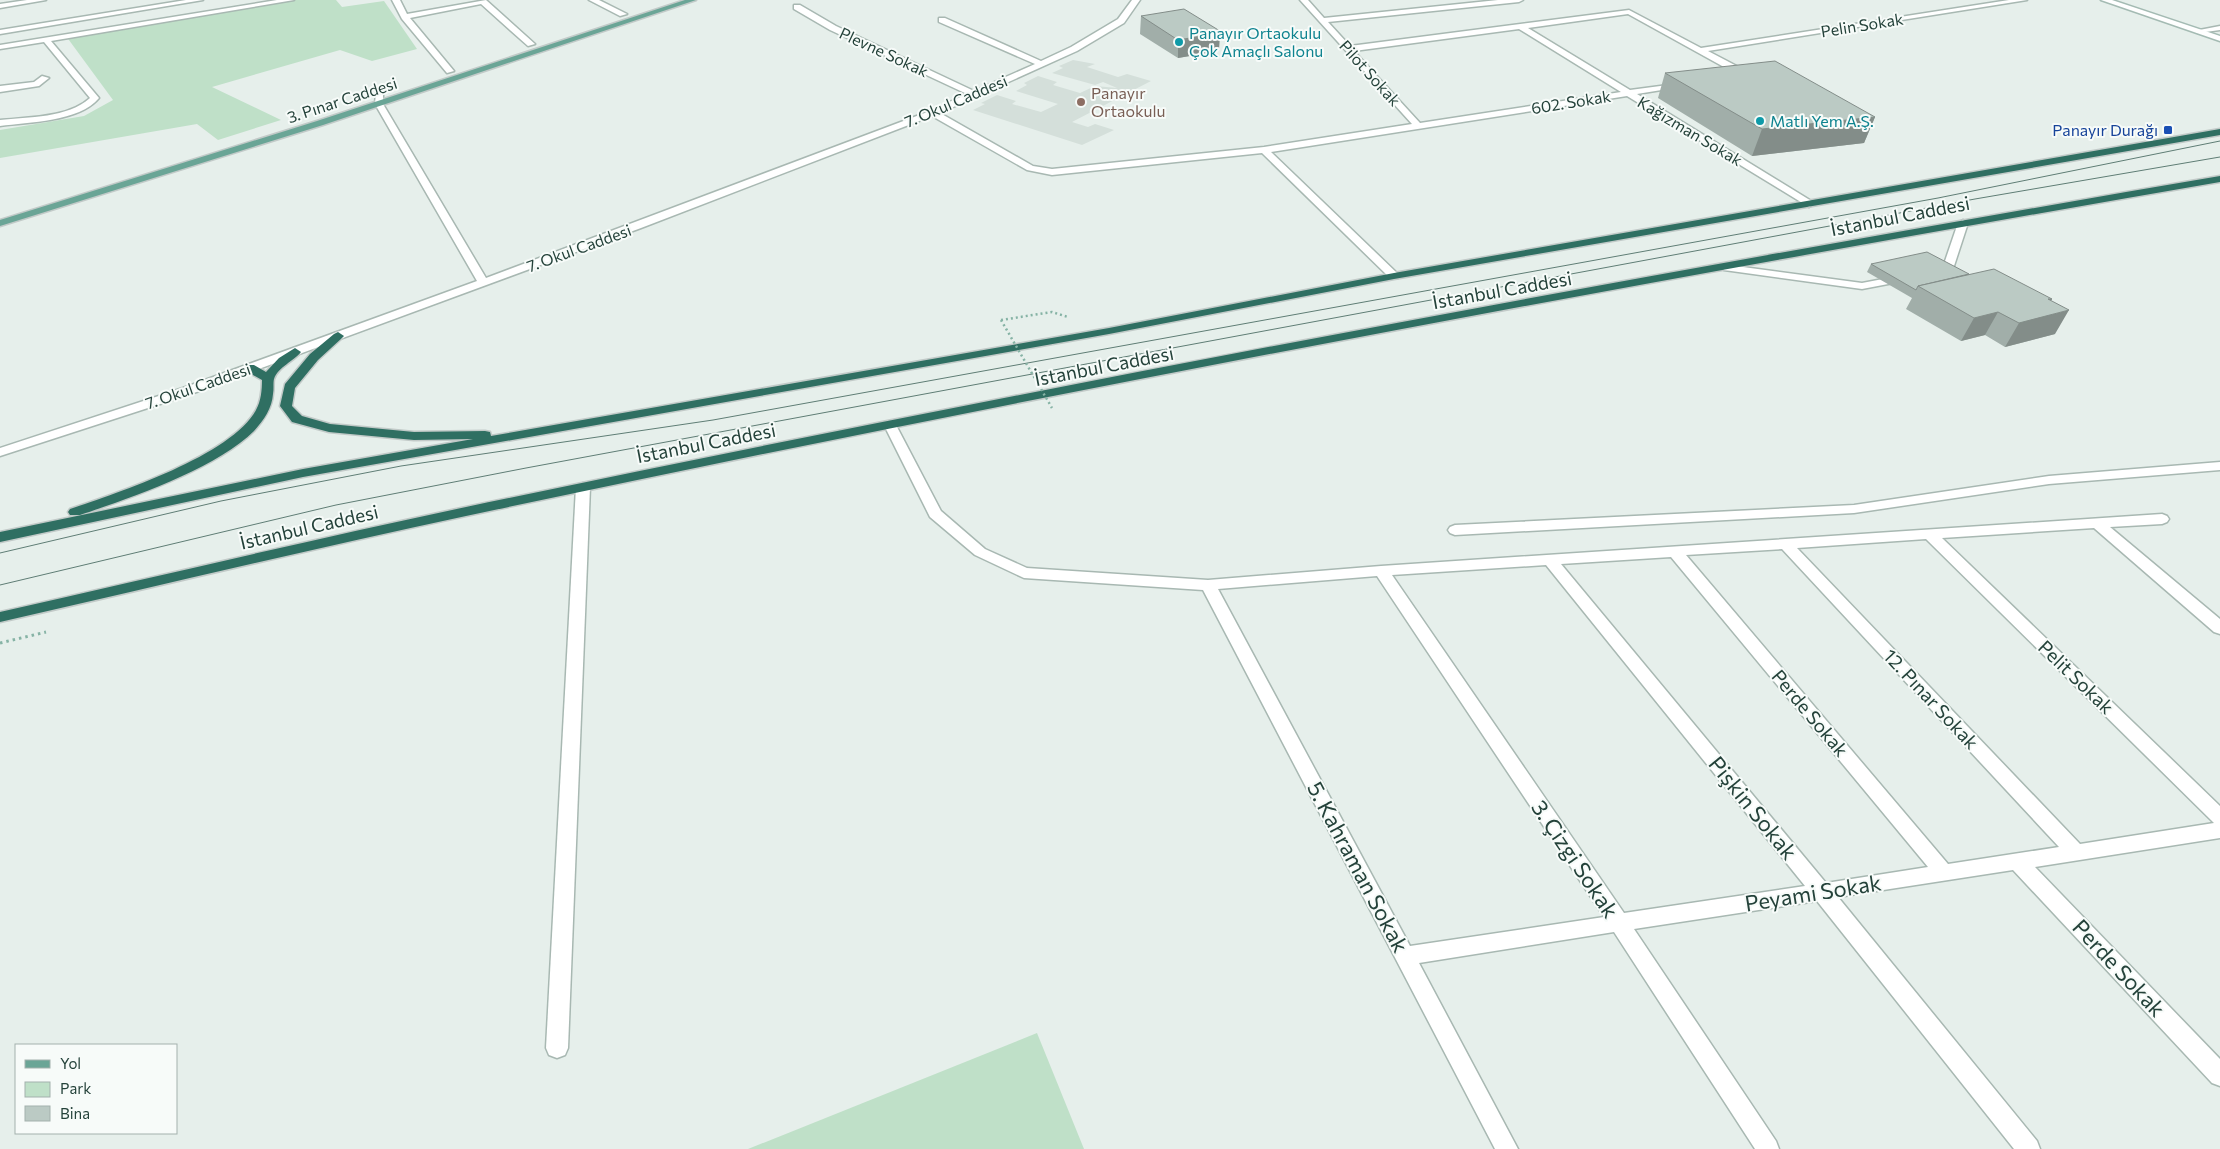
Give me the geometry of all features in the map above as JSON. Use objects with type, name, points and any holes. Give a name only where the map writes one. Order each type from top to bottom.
[{"type":"highway","name":"İstanbul Caddesi","points":[[0,537],[303,474],[1109,330],[1394,276],[2220,132]]},
{"type":"highway","name":"İstanbul Caddesi","points":[[0,617],[583,487],[1344,337],[1728,268],[1963,223],[2220,179]]},
{"type":"highway","points":[[338,336],[314,357],[289,387],[286,406],[297,419],[330,428],[414,436],[534,434]]},
{"type":"highway","points":[[0,537],[121,496],[161,480],[222,449],[245,432],[261,414],[268,395],[268,379],[272,371],[295,352]]},
{"type":"highway","points":[[250,368],[268,379]]},
{"type":"main road","name":"3. Pınar Caddesi","points":[[0,223],[379,99],[450,71],[667,0]]},
{"type":"main road","name":"3. Pınar Caddesi","points":[[0,217],[692,0]]},
{"type":"street","points":[[0,6],[42,8],[199,0]]},
{"type":"street","points":[[0,47],[290,0]]},
{"type":"street","points":[[396,0],[405,17],[450,71]]},
{"type":"street","points":[[593,0],[623,14]]},
{"type":"street","name":"7. Okul Caddesi","points":[[0,452],[295,352],[637,226],[933,113],[1074,49],[1121,21],[1136,0]]},
{"type":"street","name":"Pilot Sokak","points":[[1304,0],[1418,126]]},
{"type":"street","name":"Pilot Sokak","points":[[1322,20],[1519,0]]},
{"type":"street","name":"Pelin Sokak","points":[[1701,50],[2023,0]]},
{"type":"street","points":[[2105,0],[2220,39]]},
{"type":"street","points":[[405,17],[482,1],[531,44]]},
{"type":"street","name":"Plevne Sokak","points":[[797,7],[833,28],[973,94]]},
{"type":"street","points":[[0,32],[42,8]]},
{"type":"street","points":[[1348,49],[1628,12],[1747,75],[1728,77]]},
{"type":"street","points":[[942,20],[1042,64]]},
{"type":"street","name":"Kağızman Sokak","points":[[1520,26],[1809,204]]},
{"type":"street","points":[[2198,31],[2220,28]]},
{"type":"street","points":[[0,124],[74,110],[89,104],[96,98],[46,40]]},
{"type":"street","points":[[0,80],[35,75],[45,78],[36,84],[0,89]]},
{"type":"street","name":"602. Sokak","points":[[933,113],[1030,168],[1052,172],[1264,150],[1692,83]]},
{"type":"street","points":[[379,99],[483,283]]},
{"type":"street","points":[[1264,150],[1394,276]]},
{"type":"street","points":[[1728,268],[1862,286],[1948,269],[1963,223]]},
{"type":"street","points":[[891,427],[935,514],[980,552],[1024,573],[1208,585],[1381,571],[1932,536],[2162,519]]},
{"type":"street","points":[[1456,530],[1854,509],[2049,480],[2220,466]]},
{"type":"street","points":[[557,1048],[583,487]]},
{"type":"street","points":[[2098,524],[2220,628]]},
{"type":"street","name":"Pelit Sokak","points":[[1932,536],[2220,818]]},
{"type":"street","name":"12. Pınar Sokak","points":[[1786,545],[2077,852]]},
{"type":"street","name":"Perde Sokak","points":[[1675,552],[1944,873]]},
{"type":"street","name":"Pişkin Sokak","points":[[1550,561],[1822,892],[2029,1149]]},
{"type":"street","name":"3. Çizgi Sokak","points":[[1381,571],[1768,1149]]},
{"type":"street","name":"5. Kahraman Sokak","points":[[1208,585],[1507,1149]]},
{"type":"street","name":"Peyami Sokak","points":[[1405,956],[2220,830]]},
{"type":"street","name":"Perde Sokak","points":[[2018,862],[2220,1075]]},
{"type":"path","points":[[1052,312],[1001,320],[1052,408]]},
{"type":"shaded area","name":"Panayır Ortaokulu","points":[[1073,60],[1095,64],[1087,67],[1118,77],[1127,74],[1151,81],[1072,122],[1088,127],[1095,124],[1114,130],[1082,145],[973,110],[985,104],[981,103],[997,95],[1016,101],[1012,104],[1041,112],[1058,104],[1016,91],[1027,85],[1024,83],[1038,76],[1057,82],[1053,85],[1080,93],[1095,86],[1117,88],[1103,82],[1095,85],[1052,73],[1063,68],[1059,66]]},
{"type":"green space","points":[[287,0],[336,0],[342,7],[384,1],[417,49],[372,61],[340,50],[212,87],[281,120],[218,140],[197,124],[0,158],[0,130],[84,116],[113,100],[66,36]]},
{"type":"green space","points":[[1037,1033],[1084,1149],[748,1149]]},
{"type":"building","points":[[1184,9],[1220,31],[1212,32],[1214,34],[1178,40],[1141,16]]},
{"type":"building","points":[[1775,61],[1875,117],[1762,129],[1665,73]]},
{"type":"building","points":[[1927,252],[1969,274],[1918,286],[1916,290],[1871,264]]},
{"type":"building","points":[[1994,269],[2069,310],[2019,323],[1998,312],[1974,318],[1918,286]]},
{"type":"tram line","points":[[0,553],[221,501],[401,466],[713,420],[1938,198],[2220,141]]},
{"type":"tram line","points":[[0,585],[336,505],[526,468],[1975,199],[2220,157]]},
{"type":"place","name":"Panayır Ortaokulu Çok Amaçlı Salonu","points":[[1179,42]]},
{"type":"place","name":"Panayır Ortaokulu","points":[[1081,102]]},
{"type":"place","name":"Matlı Yem A.Ş.","points":[[1760,121]]},
{"type":"place","name":"Panayır Durağı","points":[[2168,130]]}]
